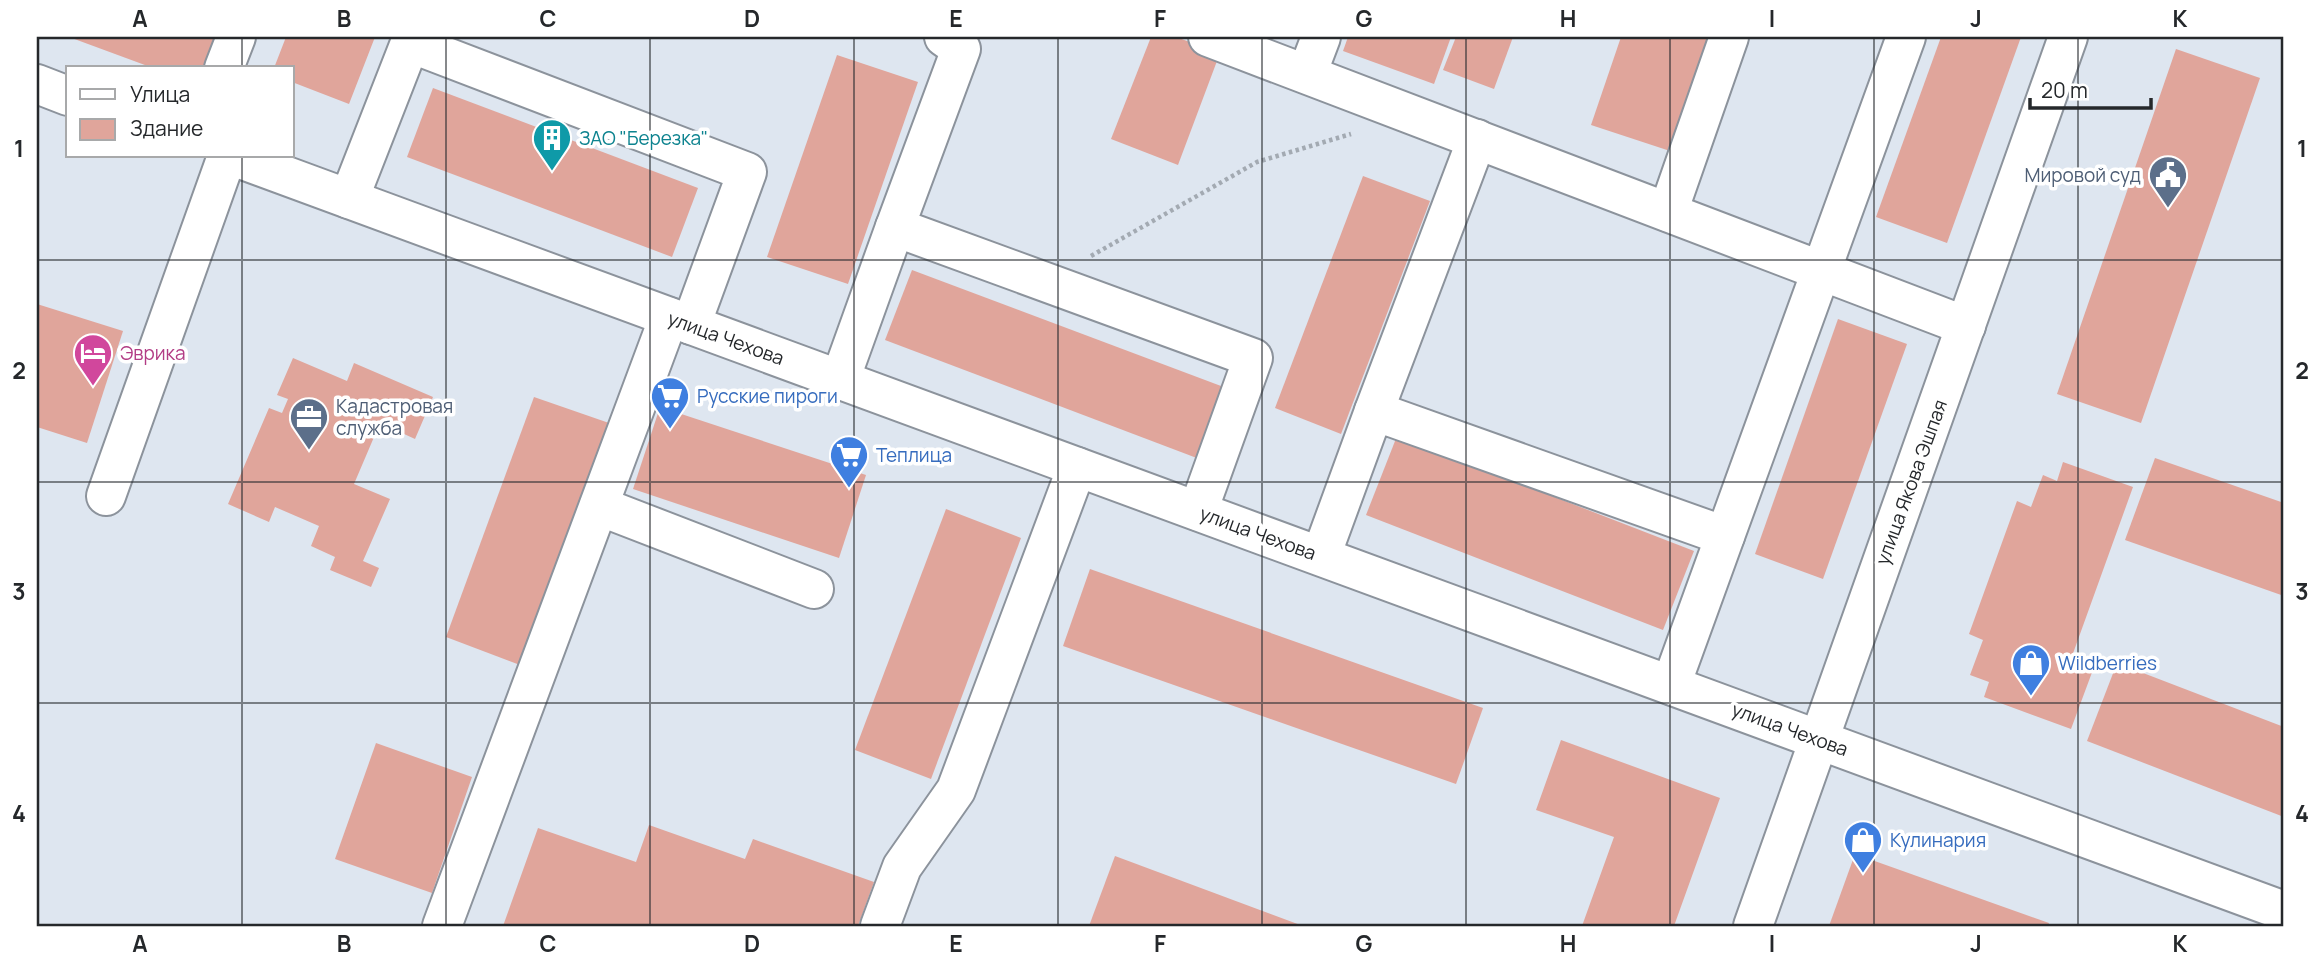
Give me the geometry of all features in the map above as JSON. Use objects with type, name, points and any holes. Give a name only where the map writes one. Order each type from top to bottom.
[{"type":"street","points":[[225,66],[236,37]]},
{"type":"street","points":[[840,380],[961,49],[944,37]]},
{"type":"street","points":[[1208,37],[1966,326]]},
{"type":"street","points":[[1307,74],[1321,37]]},
{"type":"street","points":[[1668,212],[1730,37]]},
{"type":"street","points":[[1671,685],[1906,37]]},
{"type":"street","name":"улица Якова Эшпая","points":[[1753,926],[2068,37]]},
{"type":"street","points":[[348,199],[410,43],[747,172],[599,506],[442,926]]},
{"type":"street","points":[[37,84],[66,95]]},
{"type":"street","points":[[1321,556],[1477,139]]},
{"type":"street","points":[[106,496],[228,158]]},
{"type":"street","name":"улица Чехова","points":[[235,158],[2284,911]]},
{"type":"street","points":[[895,227],[1253,358],[1198,512]]},
{"type":"street","points":[[1374,411],[1725,536]]},
{"type":"street","points":[[880,926],[902,867],[956,790],[1077,467]]},
{"type":"street","points":[[599,506],[814,589]]},
{"type":"path","points":[[1044,282],[1257,162],[1414,115]]},
{"type":"building","points":[[69,37],[222,37],[212,66],[148,66]]},
{"type":"building","points":[[286,37],[375,37],[349,104],[294,83],[294,66],[275,66]]},
{"type":"building","points":[[1151,37],[1176,37],[1220,53],[1178,165],[1111,139]]},
{"type":"building","points":[[1348,37],[1451,37],[1434,84],[1343,51]]},
{"type":"building","points":[[1456,37],[1513,37],[1494,89],[1443,70]]},
{"type":"building","points":[[1621,37],[1708,37],[1670,151],[1591,125]]},
{"type":"building","points":[[1941,37],[2021,37],[1947,243],[1876,217]]},
{"type":"building","name":"Мировой суд","points":[[2176,49],[2260,78],[2141,423],[2057,394]]},
{"type":"building","points":[[837,55],[918,82],[848,284],[767,257]]},
{"type":"building","name":"ЗАО \"Березка\"","points":[[433,88],[698,188],[672,257],[407,157]]},
{"type":"building","points":[[1363,176],[1430,201],[1341,434],[1275,408]]},
{"type":"building","points":[[912,270],[1229,389],[1202,460],[885,340]]},
{"type":"building","points":[[37,304],[123,331],[87,443],[37,427]]},
{"type":"building","points":[[1838,319],[1907,344],[1823,579],[1755,554]]},
{"type":"building","name":"Кадастровая служба","points":[[293,358],[347,381],[354,363],[433,397],[415,439],[380,423],[354,484],[390,499],[363,561],[379,568],[371,587],[330,570],[335,557],[311,546],[319,526],[275,507],[269,522],[228,504],[269,408],[282,413],[288,399],[277,395]]},
{"type":"building","points":[[534,397],[609,423],[520,665],[446,637]]},
{"type":"building","points":[[660,407],[866,475],[839,558],[633,489]]},
{"type":"building","points":[[1397,436],[1694,551],[1663,630],[1366,515]]},
{"type":"building","points":[[2155,458],[2284,503],[2284,596],[2125,540]]},
{"type":"building","points":[[2063,462],[2133,487],[2071,659],[2094,667],[2071,729],[1984,697],[1989,682],[1970,675],[1983,640],[1969,634],[2017,501],[2031,507],[2043,475],[2057,481]]},
{"type":"building","points":[[946,509],[1021,538],[931,779],[855,750]]},
{"type":"building","points":[[1090,569],[1483,708],[1456,784],[1063,646]]},
{"type":"building","points":[[2117,663],[2284,727],[2284,817],[2087,741]]},
{"type":"building","points":[[1561,740],[1720,798],[1674,926],[1582,926],[1614,837],[1536,810]]},
{"type":"building","points":[[376,743],[472,777],[432,893],[335,859]]},
{"type":"building","points":[[649,825],[745,859],[753,839],[874,882],[858,926],[503,926],[538,828],[636,862]]},
{"type":"building","points":[[1855,854],[2049,923],[2048,926],[1829,926]]},
{"type":"building","points":[[1115,856],[1303,926],[1089,926]]},
{"type":"place","name":"ЗАО \"Березка\"","points":[[552,172]]},
{"type":"place","name":"Мировой суд","points":[[2168,209]]},
{"type":"place","name":"Эврика","points":[[93,387]]},
{"type":"place","name":"Русские пироги","points":[[670,430]]},
{"type":"place","name":"Кадастровая служба","points":[[309,451]]},
{"type":"place","name":"Теплица","points":[[849,489]]},
{"type":"place","name":"Wildberries","points":[[2031,697]]},
{"type":"place","name":"Кулинария","points":[[1863,874]]}]
